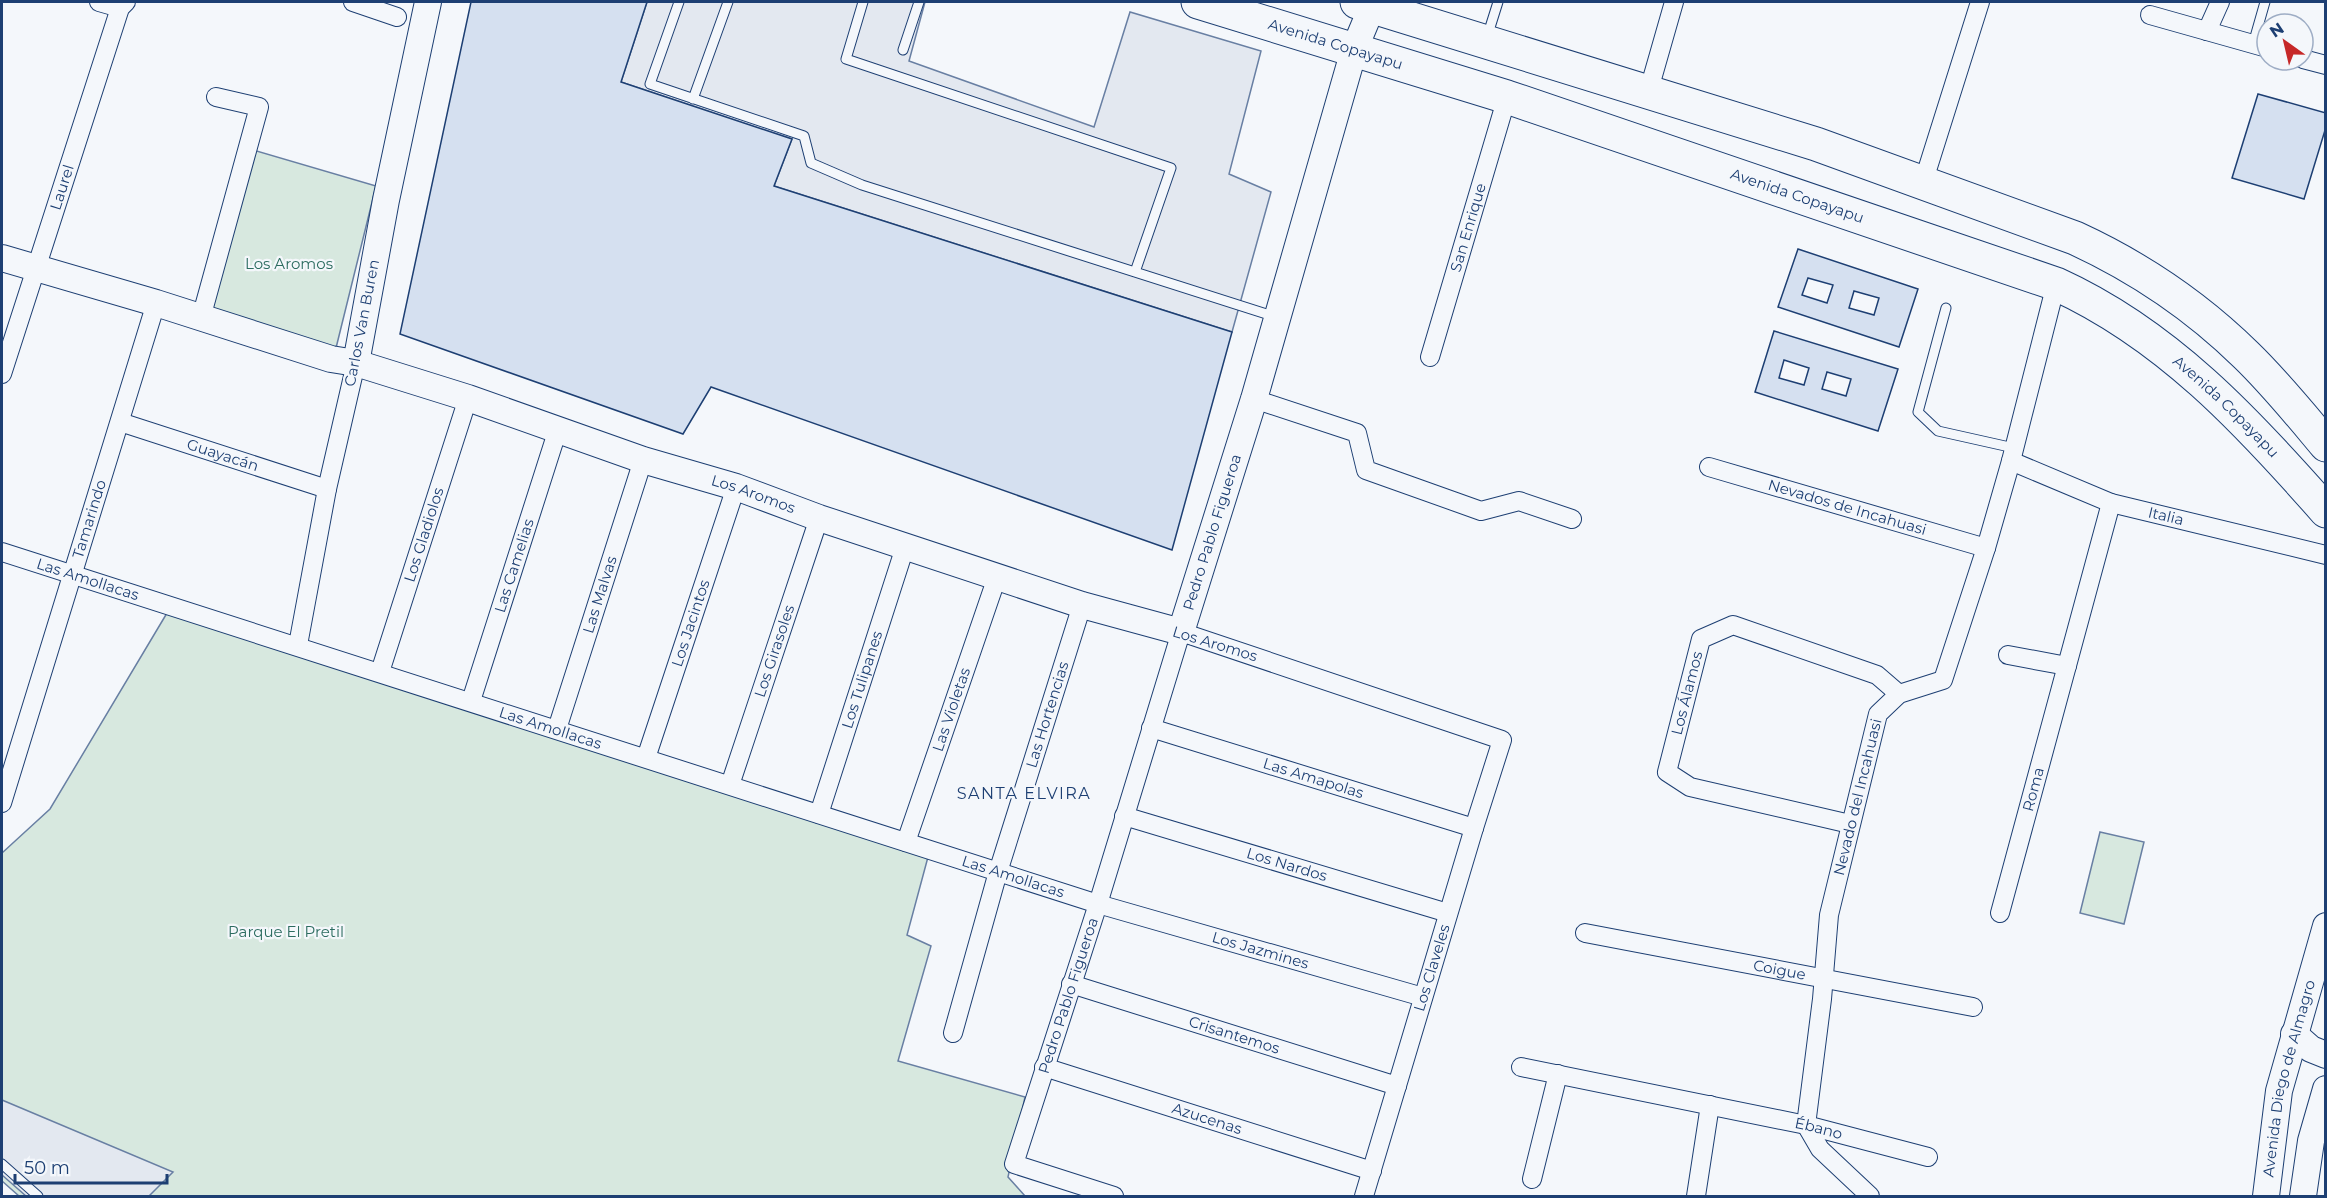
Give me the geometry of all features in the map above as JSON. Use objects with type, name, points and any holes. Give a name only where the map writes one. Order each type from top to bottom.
[{"type":"highway","name":"Avenida Copayapu","points":[[1198,2],[1507,97],[2056,284],[2088,298],[2120,318],[2186,367],[2247,422],[2325,511]]},
{"type":"highway","points":[[1368,3],[1485,42],[1816,144],[2075,238],[2139,271],[2202,316],[2246,355],[2325,445]]},
{"type":"street","points":[[99,2],[123,5]]},
{"type":"street","points":[[353,2],[397,17]]},
{"type":"street","name":"Carlos Van Buren","points":[[298,645],[327,489],[356,363],[386,200],[428,2]]},
{"type":"street","points":[[1648,93],[1674,2]]},
{"type":"street","points":[[1923,183],[1980,2]]},
{"type":"street","points":[[2207,31],[2220,2]]},
{"type":"street","name":"Pedro Pablo Figueroa","points":[[1114,1197],[1014,1164],[1098,904],[1279,318],[1368,3]]},
{"type":"street","name":"Laurel","points":[[2,374],[123,5]]},
{"type":"street","points":[[2150,15],[2255,45]]},
{"type":"street","points":[[201,318],[259,107],[216,97]]},
{"type":"street","name":"San Enrique","points":[[1430,357],[1507,97]]},
{"type":"street","name":"Los Aromos","points":[[2,258],[468,398],[644,460],[736,487],[905,547],[1082,605],[1181,632],[1502,740]]},
{"type":"street","name":"Nevado del Incahuasi","points":[[1806,1125],[1829,915],[1878,714],[1899,694],[1942,680],[1986,548],[2056,284]]},
{"type":"street","name":"Tamarindo","points":[[2,803],[70,574],[156,303]]},
{"type":"street","name":"Los Gladiolos","points":[[380,672],[468,398]]},
{"type":"street","points":[[1254,399],[1357,433],[1366,470],[1481,511],[1519,501],[1572,519]]},
{"type":"street","name":"Guayacán","points":[[120,422],[327,489]]},
{"type":"street","name":"Las Camelias","points":[[471,701],[558,429]]},
{"type":"street","name":"Italia","points":[[2012,455],[2112,503],[2325,555]]},
{"type":"street","name":"Las Malvas","points":[[557,729],[644,460]]},
{"type":"street","name":"Nevados de Incahuasi","points":[[1709,467],[1986,548]]},
{"type":"street","name":"Los Jacintos","points":[[646,758],[736,487]]},
{"type":"street","name":"Roma","points":[[2000,913],[2112,503]]},
{"type":"street","name":"Los Girasoles","points":[[730,785],[819,518]]},
{"type":"street","name":"Los Tulipanes","points":[[819,814],[905,547]]},
{"type":"street","name":"Las Amollacas","points":[[2,552],[298,645],[1098,904]]},
{"type":"street","name":"Las Violetas","points":[[906,842],[997,577]]},
{"type":"street","name":"Las Hortencias","points":[[953,1033],[998,872],[1082,605]]},
{"type":"street","name":"Los Álamos","points":[[1850,824],[1690,787],[1667,772],[1701,639],[1732,625],[1876,675],[1899,694]]},
{"type":"street","points":[[2008,655],[2067,666]]},
{"type":"street","name":"Las Amapolas","points":[[1151,728],[1473,828]]},
{"type":"street","name":"Los Claveles","points":[[1364,1197],[1473,828],[1502,740]]},
{"type":"street","name":"Los Nardos","points":[[1124,816],[1448,914]]},
{"type":"street","name":"Los Jazmines","points":[[1098,904],[1423,997]]},
{"type":"street","name":"Avenida Diego de Almagro","points":[[2266,1197],[2279,1090],[2325,926]]},
{"type":"street","name":"Coigue","points":[[1585,933],[1973,1007]]},
{"type":"street","name":"Crisantemos","points":[[1071,984],[1397,1086]]},
{"type":"street","points":[[2294,1034],[2311,1049],[2325,1055]]},
{"type":"street","name":"Azucenas","points":[[1044,1067],[1371,1171]]},
{"type":"street","name":"Ébano","points":[[1521,1067],[1806,1125],[1928,1157]]},
{"type":"street","points":[[1532,1179],[1558,1074]]},
{"type":"street","points":[[2303,1197],[2311,1141],[2325,1089]]},
{"type":"street","points":[[1696,1197],[1710,1106]]},
{"type":"street","points":[[1806,1125],[1820,1149],[1870,1197]]},
{"type":"lane","points":[[679,2],[650,84],[804,136],[811,163],[862,185],[1279,318]]},
{"type":"lane","points":[[693,99],[728,2]]},
{"type":"lane","points":[[863,2],[846,59],[1172,168],[1136,272]]},
{"type":"lane","points":[[903,50],[919,2]]},
{"type":"lane","points":[[1485,42],[1498,2]]},
{"type":"lane","points":[[1946,308],[1918,412],[1938,431],[2012,455]]},
{"type":"lane","points":[[2,1164],[38,1197]]},
{"type":"green space","name":"Los Aromos","points":[[253,150],[376,186],[336,348],[206,312]]},
{"type":"green space","name":"Parque El Pretil","points":[[167,613],[928,857],[907,935],[931,946],[898,1061],[1025,1097],[1008,1177],[1025,1196],[19,1196],[2,1181],[2,853],[50,809]]},
{"type":"green space","points":[[2100,832],[2144,842],[2124,924],[2080,913]]},
{"type":"shaded area","points":[[647,2],[925,2],[909,61],[1094,127],[1130,12],[1261,51],[1229,174],[1271,192],[1232,332],[774,186],[792,139],[621,82]]},
{"type":"shaded area","points":[[2,1100],[173,1172],[149,1196],[26,1196],[2,1175]]},
{"type":"building","points":[[471,2],[647,2],[621,82],[792,139],[774,186],[1232,332],[1172,550],[711,387],[683,434],[400,334]]},
{"type":"building","points":[[2258,94],[2326,113],[2326,127],[2304,199],[2232,178]]},
{"type":"building","points":[[1798,249],[1918,289],[1899,347],[1778,307]],"holes":[[[1808,278],[1833,285],[1827,303],[1802,295]],[[1854,291],[1879,298],[1874,315],[1849,308]]]},
{"type":"building","points":[[1774,331],[1898,369],[1878,431],[1755,392]],"holes":[[[1784,360],[1809,368],[1804,385],[1779,378]],[[1827,372],[1851,379],[1846,396],[1822,389]]]},
{"type":"district","name":"SANTA ELVIRA","points":[[1024,793]]}]
